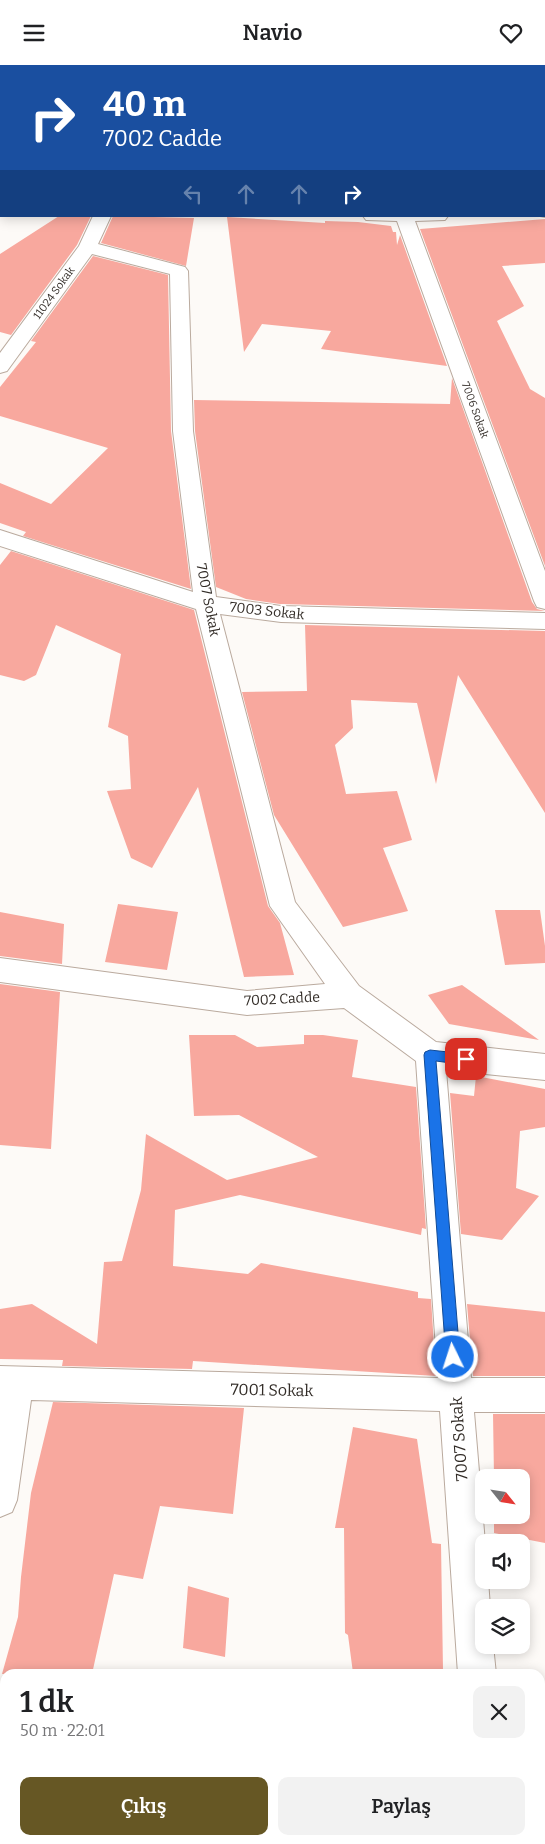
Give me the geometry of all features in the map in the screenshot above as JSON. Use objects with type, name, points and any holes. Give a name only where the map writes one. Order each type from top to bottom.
[{"type":"street","name":"11024 Sokak","points":[[0,367],[88,247],[102,217]]},
{"type":"street","name":"7006 Sokak","points":[[404,217],[545,601]]},
{"type":"street","name":"7007 Sokak","points":[[88,247],[179,271],[183,431],[206,604],[283,906],[349,995]]},
{"type":"street","name":"7003 Sokak","points":[[0,538],[206,604],[281,614],[545,621]]},
{"type":"street","name":"7002 Cadde","points":[[0,970],[247,1003],[349,995]]},
{"type":"street","points":[[349,995],[430,1055],[545,1067]]},
{"type":"street","name":"7007 Sokak","points":[[430,1055],[477,1669]]},
{"type":"street","points":[[0,1500],[8,1383]]},
{"type":"street","name":"7001 Sokak","points":[[8,1383],[456,1395],[545,1395]]},
{"type":"building","points":[[57,217],[91,217],[77,245],[11,335],[0,332],[0,254]]},
{"type":"building","points":[[113,217],[194,218],[186,266],[101,243]]},
{"type":"building","points":[[227,217],[325,223],[325,221],[358,222],[391,226],[393,232],[396,232],[397,245],[400,235],[447,366],[321,349],[331,331],[262,324],[244,352]]},
{"type":"building","points":[[545,219],[545,263],[502,266],[524,306],[497,321],[530,389],[545,398],[545,566],[420,229]]},
{"type":"building","points":[[93,256],[168,275],[171,431],[191,589],[23,536],[26,532],[0,523],[0,483],[51,504],[108,448],[0,416],[0,387],[36,342],[31,341]]},
{"type":"building","points":[[452,378],[532,602],[537,609],[545,611],[280,604],[246,599],[216,587],[195,431],[194,400],[450,404]]},
{"type":"building","points":[[11,551],[194,610],[268,906],[280,923],[294,975],[244,977],[198,787],[152,868],[131,858],[107,791],[131,789],[128,736],[108,727],[121,654],[56,625],[36,675],[24,681],[0,675],[0,565]]},
{"type":"building","points":[[305,625],[545,631],[545,813],[458,675],[436,784],[417,703],[351,700],[353,728],[335,745],[346,794],[397,791],[412,840],[383,848],[408,911],[343,927],[274,815],[242,692],[307,691]]},
{"type":"building","points":[[118,904],[178,912],[167,970],[105,962]]},
{"type":"building","points":[[495,910],[540,910],[545,946],[545,963],[505,965]]},
{"type":"building","points":[[0,912],[64,924],[62,964],[0,956]]},
{"type":"building","points":[[0,984],[60,992],[51,1149],[0,1145]]},
{"type":"building","points":[[462,985],[539,1040],[449,1024],[428,995]]},
{"type":"building","points":[[189,1035],[235,1035],[257,1047],[304,1044],[304,1035],[323,1035],[358,1040],[352,1077],[416,1087],[426,1229],[422,1228],[421,1235],[240,1195],[175,1210],[173,1266],[248,1274],[261,1263],[418,1292],[418,1298],[431,1299],[436,1376],[193,1361],[192,1369],[62,1366],[63,1360],[0,1359],[0,1309],[32,1304],[97,1344],[104,1262],[122,1261],[141,1190],[146,1134],[227,1180],[318,1157],[239,1115],[194,1116]]},
{"type":"building","points":[[476,1076],[545,1089],[545,1127],[520,1131],[516,1188],[539,1196],[502,1240],[461,1234],[450,1093],[474,1096]]},
{"type":"building","points":[[467,1304],[545,1312],[545,1376],[473,1376]]},
{"type":"building","points":[[53,1402],[244,1408],[233,1514],[160,1506],[143,1579],[114,1574],[93,1669],[3,1669],[18,1617],[31,1493]]},
{"type":"building","points":[[493,1414],[545,1414],[545,1543],[530,1540],[530,1534],[494,1533],[494,1524],[530,1524],[530,1469],[494,1469]]},
{"type":"building","points":[[353,1427],[417,1439],[432,1543],[441,1544],[443,1669],[352,1669],[348,1635],[345,1633],[344,1528],[335,1528]]},
{"type":"building","points":[[188,1586],[229,1598],[225,1657],[183,1648]]},
{"type":"route","points":[[453,1357],[430,1055],[466,1059]]}]
